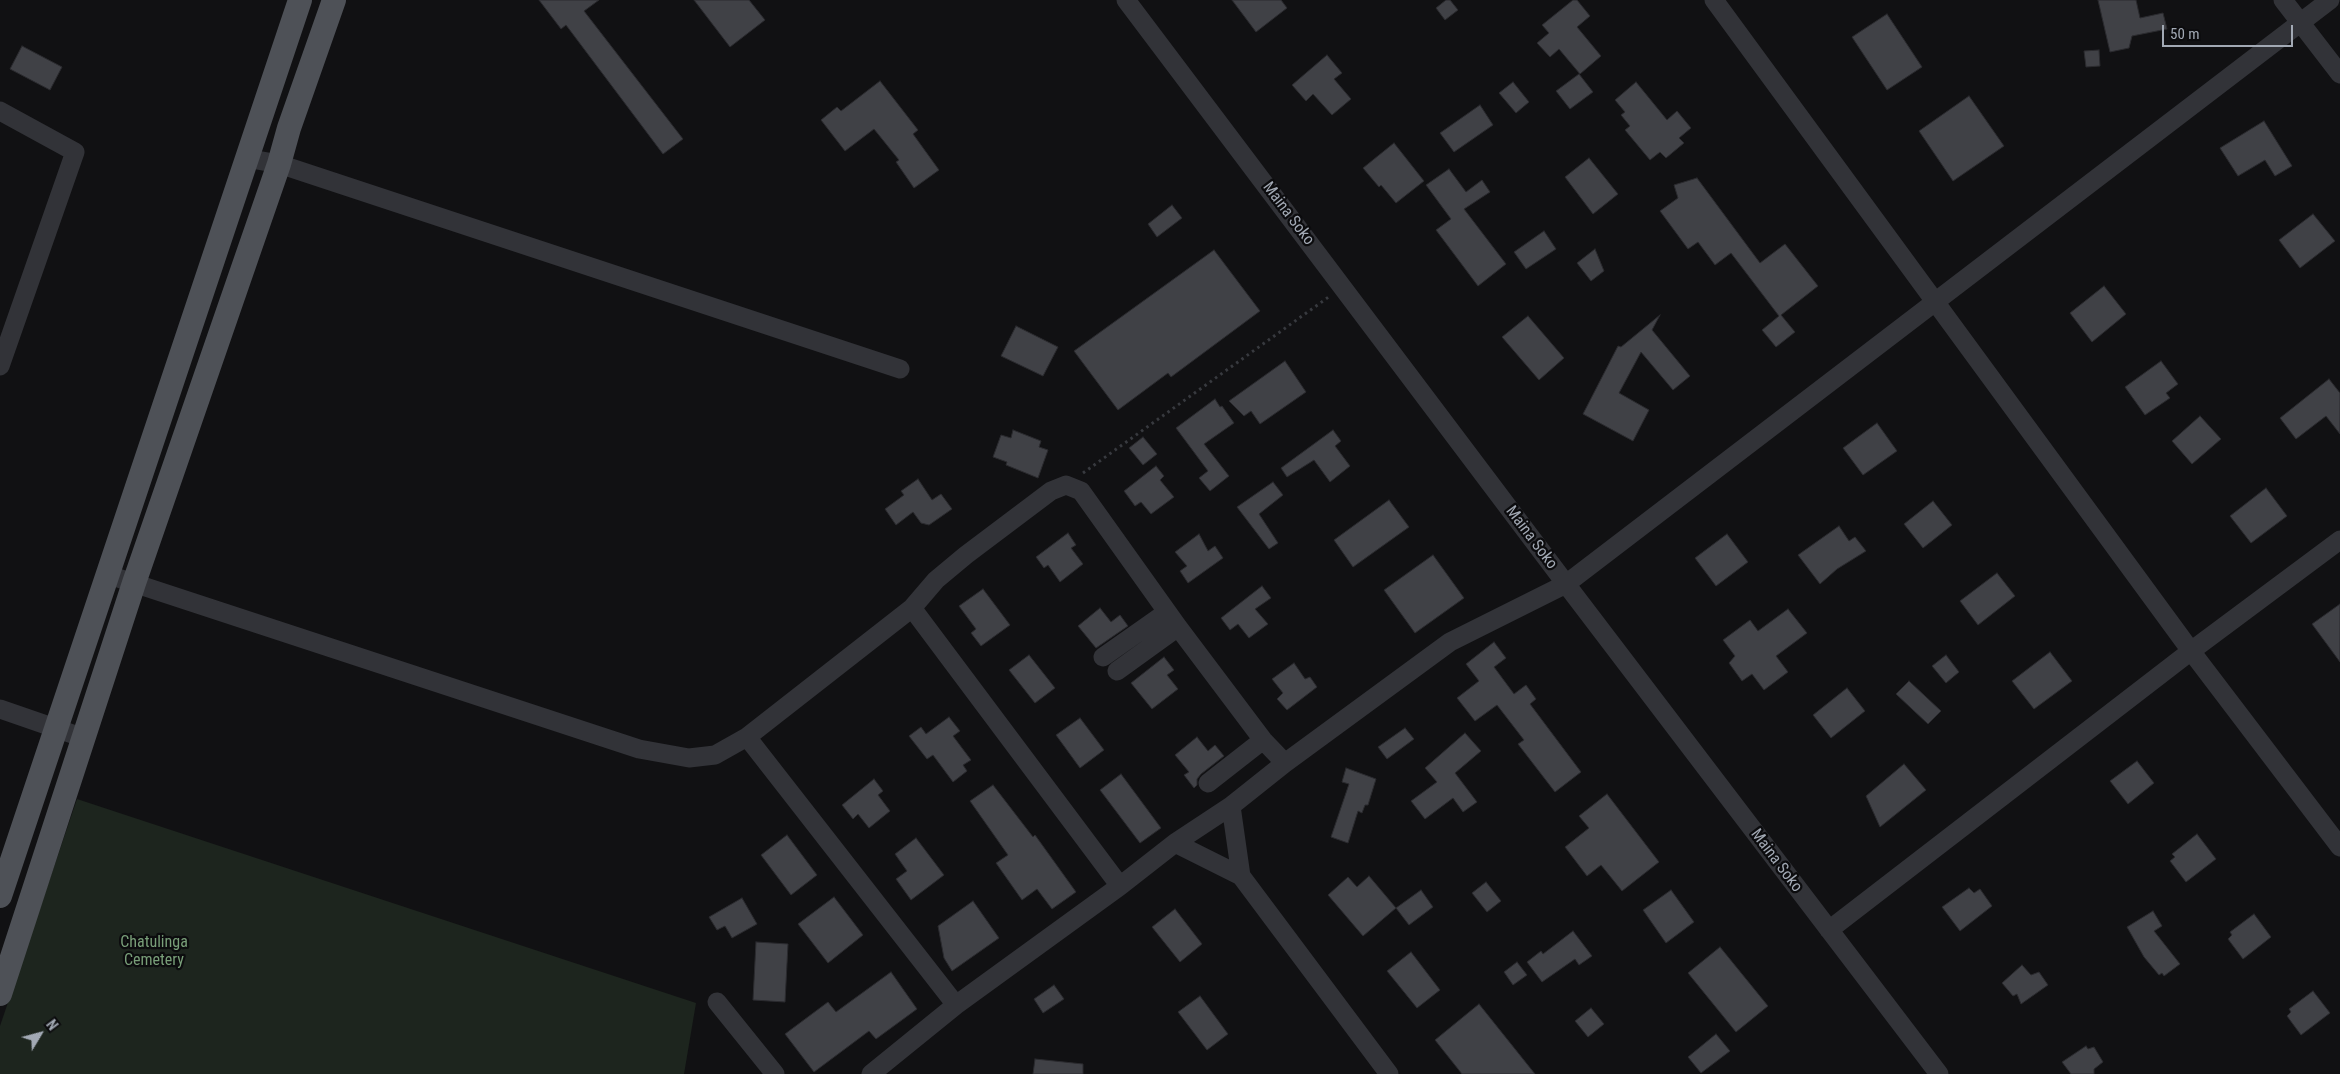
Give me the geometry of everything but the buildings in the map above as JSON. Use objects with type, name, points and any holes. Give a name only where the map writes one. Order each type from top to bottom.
[{"type":"main road","points":[[0,896],[106,574],[300,0]]},
{"type":"main road","points":[[0,994],[134,583],[280,164],[289,128],[334,0]]},
{"type":"street","name":"Maina Soko","points":[[1126,0],[1829,930],[1933,1072]]},
{"type":"street","points":[[1714,0],[2191,651],[2340,847]]},
{"type":"street","points":[[2283,0],[2340,74]]},
{"type":"street","points":[[871,1074],[956,1005],[1120,886],[1175,843],[1230,806],[1285,763],[1450,642],[1566,584],[2330,0]]},
{"type":"street","points":[[0,112],[75,152],[0,366]]},
{"type":"street","points":[[246,158],[280,164],[900,369]]},
{"type":"street","points":[[106,574],[638,748],[688,758],[715,755],[746,737],[912,608],[936,580],[966,555],[1051,491],[1066,485],[1081,491],[1172,619],[1263,740],[1285,763]]},
{"type":"street","points":[[1829,930],[2191,651],[2340,540]]},
{"type":"street","points":[[912,608],[1120,886]]},
{"type":"street","points":[[1103,657],[1172,619]]},
{"type":"street","points":[[1116,672],[1172,619]]},
{"type":"street","points":[[0,709],[84,738]]},
{"type":"street","points":[[746,737],[956,1005]]},
{"type":"street","points":[[1208,783],[1263,740]]},
{"type":"street","points":[[1230,806],[1241,876]]},
{"type":"street","points":[[1175,843],[1241,876],[1389,1074]]},
{"type":"street","points":[[717,1002],[775,1074]]},
{"type":"path","points":[[1066,485],[1343,287]]},
{"type":"green space","name":"Chatulinga Cemetery","points":[[77,799],[696,1003],[684,1074],[0,1074],[0,1026]]}]
